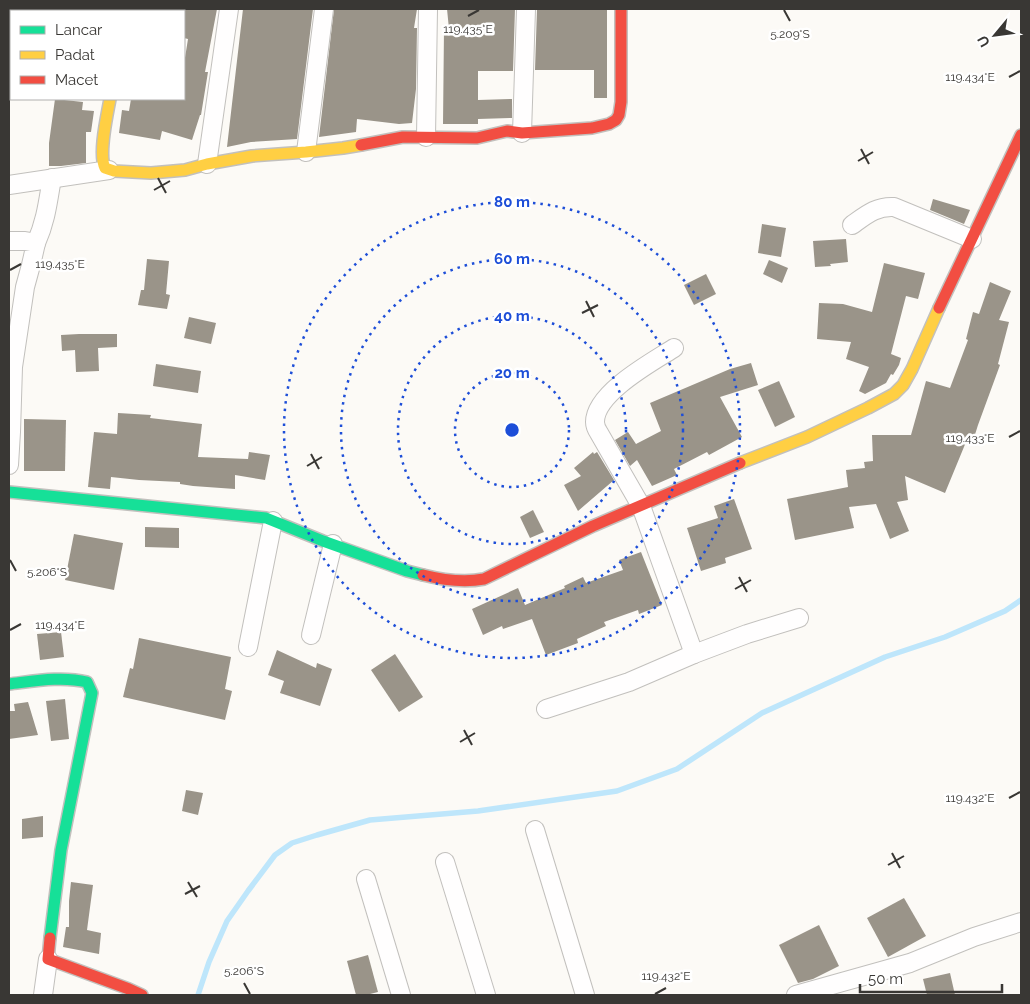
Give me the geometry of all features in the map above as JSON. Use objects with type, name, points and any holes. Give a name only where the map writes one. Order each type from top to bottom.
[{"type":"street","points":[[207,164],[229,9]]},
{"type":"street","points":[[306,152],[324,9]]},
{"type":"street","points":[[426,137],[428,9]]},
{"type":"street","points":[[522,133],[526,9]]},
{"type":"street","points":[[9,184],[109,170],[150,173],[185,170],[252,156],[344,148],[403,137],[477,138],[508,131],[522,133],[592,128],[609,124],[616,120],[619,115],[621,102],[621,9]]},
{"type":"street","points":[[109,170],[103,164],[102,151],[110,100]]},
{"type":"street","points":[[9,492],[150,507],[242,514],[266,518],[407,571],[455,581],[470,582],[484,578],[593,526],[747,460],[807,437],[894,394],[903,385],[912,369],[962,257],[1021,135]]},
{"type":"street","points":[[9,465],[12,432],[13,367],[25,287],[36,243],[46,217],[52,178]]},
{"type":"street","points":[[852,225],[883,207],[894,207],[972,239]]},
{"type":"street","points":[[9,241],[36,243]]},
{"type":"street","points":[[674,348],[639,370],[611,392],[596,412],[594,424],[641,506],[694,654]]},
{"type":"street","points":[[248,647],[273,521]]},
{"type":"street","points":[[311,635],[333,544]]},
{"type":"street","points":[[546,709],[629,682],[747,634],[799,618]]},
{"type":"street","points":[[9,684],[75,679],[87,682],[92,693],[61,850],[43,995]]},
{"type":"street","points":[[536,830],[585,995]]},
{"type":"street","points":[[445,862],[486,995]]},
{"type":"street","points":[[366,880],[401,995]]},
{"type":"street","points":[[796,995],[910,963],[1021,922]]},
{"type":"street","points":[[48,959],[142,995]]},
{"type":"building","points":[[217,9],[205,72],[208,72],[201,115],[192,140],[162,131],[160,140],[119,133],[122,110],[129,111],[131,100],[185,100],[185,58],[188,39],[185,38],[184,10]]},
{"type":"building","points":[[243,9],[313,9],[297,139],[251,142],[227,147]]},
{"type":"building","points":[[334,9],[417,9],[414,28],[417,28],[416,89],[412,123],[399,124],[357,119],[356,132],[319,137]]},
{"type":"building","points":[[447,9],[515,9],[513,71],[478,71],[478,100],[512,99],[512,118],[478,119],[478,124],[443,124],[444,29],[449,29]]},
{"type":"building","points":[[537,9],[607,9],[607,98],[594,98],[594,70],[535,70]]},
{"type":"building","points":[[55,100],[83,102],[82,110],[94,111],[91,132],[86,132],[86,163],[49,166],[49,143]]},
{"type":"building","points":[[933,199],[970,210],[964,224],[930,210]]},
{"type":"building","points":[[762,224],[786,228],[781,257],[758,253]]},
{"type":"building","points":[[846,239],[848,262],[815,267],[813,241]]},
{"type":"building","points":[[147,259],[169,261],[166,294],[170,295],[167,309],[138,305],[141,290],[144,290]]},
{"type":"building","points":[[769,260],[788,268],[782,283],[763,274]]},
{"type":"building","points":[[884,263],[925,273],[918,299],[906,296],[891,354],[901,358],[899,365],[886,383],[865,394],[859,391],[869,367],[846,359],[851,342],[817,339],[819,303],[843,304],[872,312]]},
{"type":"building","points":[[706,274],[716,294],[694,305],[684,285]]},
{"type":"building","points":[[990,282],[1011,291],[999,320],[1009,322],[998,364],[1000,365],[972,444],[966,442],[945,493],[905,476],[908,500],[897,502],[909,531],[890,539],[876,504],[849,507],[854,528],[795,540],[787,499],[848,487],[846,470],[865,468],[864,462],[873,461],[872,435],[911,435],[926,381],[950,388],[968,340],[966,339],[973,312],[979,314]]},
{"type":"building","points":[[189,317],[216,323],[211,344],[184,338]]},
{"type":"building","points":[[117,334],[117,347],[98,348],[99,371],[76,372],[75,350],[62,351],[61,335]]},
{"type":"building","points":[[751,363],[758,385],[720,397],[742,437],[709,455],[707,452],[674,469],[677,475],[652,486],[637,460],[630,466],[615,440],[628,432],[636,444],[661,431],[650,403],[730,369]]},
{"type":"building","points":[[156,364],[201,371],[198,393],[153,386]]},
{"type":"building","points":[[779,381],[795,417],[775,427],[758,390]]},
{"type":"building","points":[[118,413],[151,415],[150,418],[202,424],[198,457],[248,459],[249,452],[270,455],[265,480],[235,475],[235,489],[193,486],[180,484],[180,482],[111,477],[110,489],[88,487],[94,432],[117,434]]},
{"type":"building","points":[[24,419],[66,420],[65,471],[24,471]]},
{"type":"building","points":[[593,452],[594,454],[597,452],[614,480],[578,511],[564,485],[581,476],[574,468]]},
{"type":"building","points":[[734,499],[752,549],[725,558],[726,563],[701,571],[687,528],[718,518],[714,506]]},
{"type":"building","points":[[533,510],[544,532],[530,538],[520,517]]},
{"type":"building","points":[[145,527],[179,528],[179,548],[145,547]]},
{"type":"building","points":[[74,534],[123,543],[114,590],[65,580]]},
{"type":"building","points":[[641,552],[662,605],[639,614],[638,610],[604,622],[606,626],[577,639],[578,643],[546,655],[532,619],[503,629],[502,626],[483,635],[472,609],[518,588],[525,605],[565,588],[564,586],[583,577],[586,583],[623,570],[619,560]]},
{"type":"building","points":[[61,632],[64,657],[40,660],[37,634]]},
{"type":"building","points":[[139,638],[231,657],[225,689],[232,691],[225,720],[123,697],[130,668],[133,669]]},
{"type":"building","points":[[277,650],[316,668],[317,663],[332,669],[320,706],[280,693],[284,681],[268,675]]},
{"type":"building","points":[[395,654],[423,697],[399,712],[371,670]]},
{"type":"building","points":[[65,699],[69,739],[51,741],[46,701]]},
{"type":"building","points":[[28,702],[38,735],[9,739],[9,711],[15,711],[14,704]]},
{"type":"building","points":[[186,790],[203,793],[198,815],[182,811]]},
{"type":"building","points":[[43,816],[43,837],[22,839],[22,819]]},
{"type":"building","points":[[71,882],[93,885],[87,930],[101,933],[99,954],[63,947],[66,927],[69,927]]},
{"type":"building","points":[[904,898],[926,936],[888,957],[867,918]]},
{"type":"building","points":[[819,925],[839,966],[813,979],[798,983],[779,945]]},
{"type":"building","points":[[368,955],[378,992],[356,995],[347,961]]},
{"type":"building","points":[[950,973],[955,995],[927,995],[923,979]]},
{"type":"waterway","points":[[198,995],[209,962],[227,921],[275,855],[292,843],[370,820],[478,811],[617,791],[677,769],[762,713],[885,657],[945,637],[1005,611],[1021,600]]},
{"type":"traffic: fast","points":[[9,492],[266,518],[323,541],[423,575]]},
{"type":"traffic: fast","points":[[9,684],[48,680],[78,680],[87,682],[92,693],[61,850],[50,938]]},
{"type":"traffic: slow","points":[[110,100],[102,154],[105,168],[114,171],[151,173],[185,170],[252,156],[361,145]]},
{"type":"traffic: slow","points":[[740,463],[807,437],[894,394],[903,385],[912,369],[939,308]]},
{"type":"traffic: jam","points":[[361,145],[403,137],[477,138],[507,131],[522,133],[592,128],[609,124],[616,120],[619,115],[621,102],[621,9]]},
{"type":"traffic: jam","points":[[939,308],[1021,135]]},
{"type":"traffic: jam","points":[[423,575],[468,581],[484,579],[593,526],[740,463]]},
{"type":"traffic: jam","points":[[50,938],[48,959],[142,995]]}]
